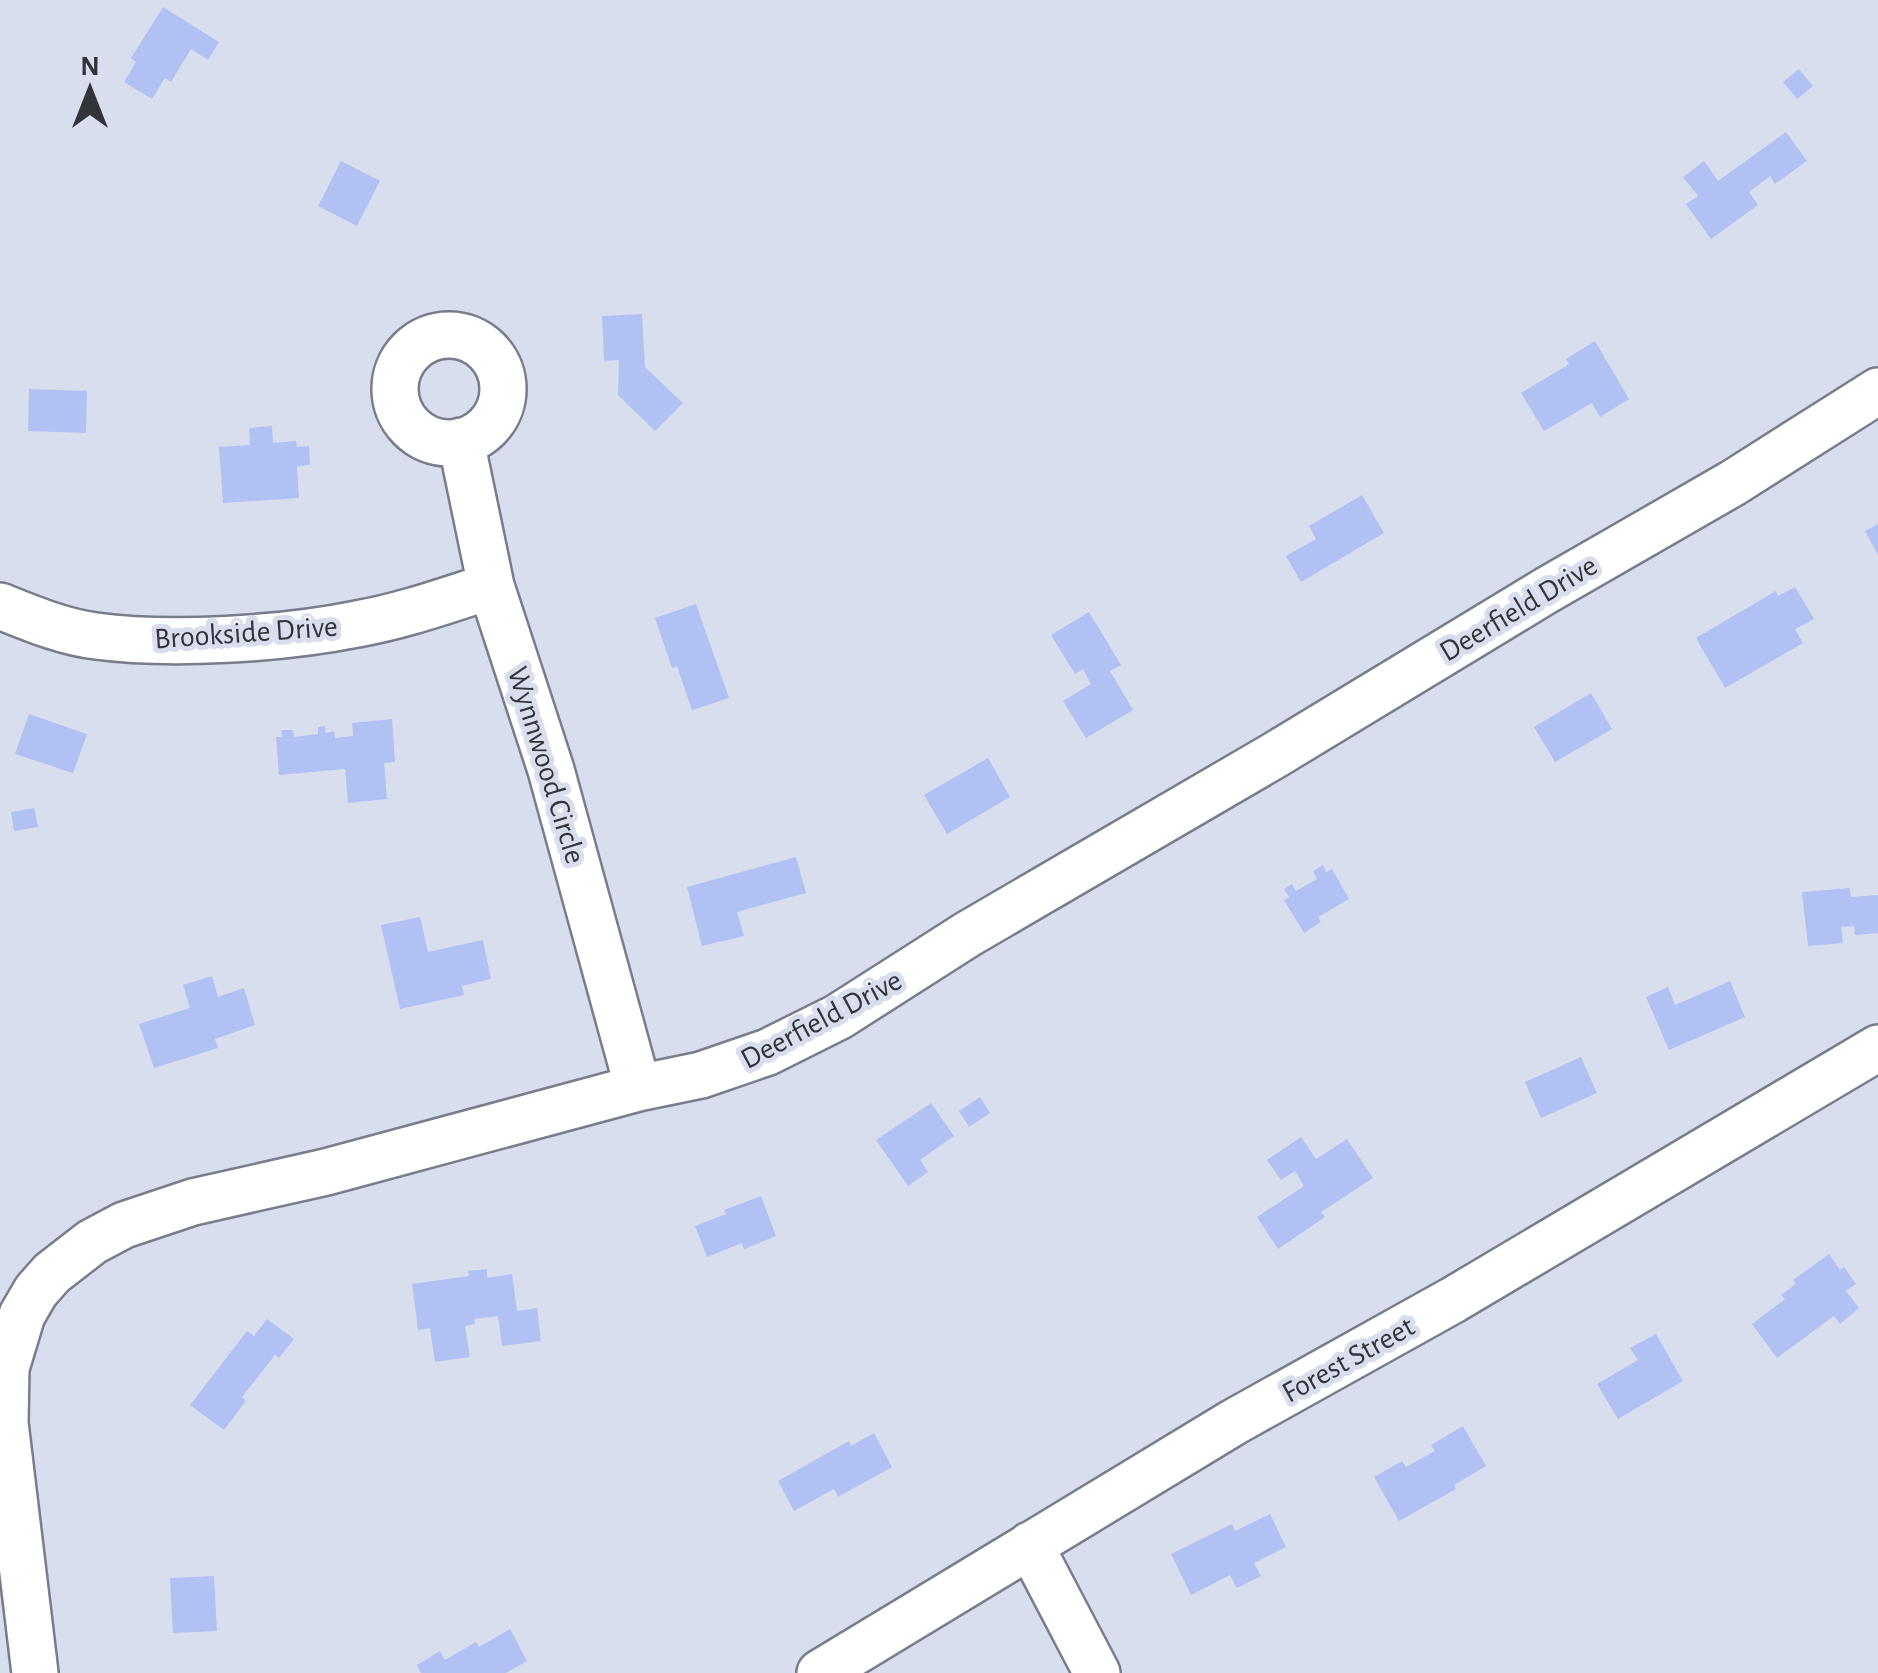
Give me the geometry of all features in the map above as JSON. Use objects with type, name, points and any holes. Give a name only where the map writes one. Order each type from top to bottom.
[{"type":"street","name":"Deerfield Drive","points":[[35,1673],[5,1423],[6,1368],[22,1315],[52,1272],[92,1242],[124,1225],[193,1202],[342,1168],[638,1088],[732,1067],[768,1052],[838,1016],[968,934],[1733,484],[1878,391]]},
{"type":"street","name":"Wynnwood Circle","points":[[462,441],[491,586],[551,770],[638,1088]]},
{"type":"street","name":"Brookside Drive","points":[[0,606],[92,636],[134,640],[220,638],[358,624],[491,586]]},
{"type":"street","name":"Forest Street","points":[[820,1673],[1234,1422],[1612,1208],[1878,1048]]},
{"type":"street","points":[[1030,1545],[1097,1673]]},
{"type":"building","points":[[163,7],[219,42],[208,60],[191,49],[171,82],[165,78],[152,99],[124,82],[136,62],[131,58]]},
{"type":"building","points":[[1799,69],[1813,86],[1797,99],[1783,82]]},
{"type":"building","points":[[1786,132],[1807,161],[1775,184],[1770,176],[1749,192],[1758,205],[1711,239],[1686,204],[1698,196],[1683,177],[1704,161],[1718,181]]},
{"type":"building","points":[[341,161],[380,181],[357,226],[318,206]]},
{"type":"building","points":[[642,314],[645,367],[683,403],[655,431],[618,395],[619,360],[604,361],[602,316]]},
{"type":"building","points":[[1595,341],[1629,399],[1600,417],[1592,403],[1544,431],[1521,393],[1569,364],[1566,359]]},
{"type":"building","points":[[29,389],[87,391],[86,433],[28,431]]},
{"type":"building","points":[[272,426],[273,443],[296,441],[297,447],[309,446],[310,465],[297,466],[299,498],[223,503],[219,447],[250,445],[249,428]]},
{"type":"building","points":[[1362,495],[1384,533],[1301,582],[1286,556],[1316,539],[1309,526]]},
{"type":"building","points":[[1878,524],[1878,555],[1865,531]]},
{"type":"building","points":[[1795,587],[1814,619],[1795,629],[1803,643],[1725,688],[1696,638],[1776,591],[1778,596]]},
{"type":"building","points":[[696,604],[729,698],[692,710],[655,618]]},
{"type":"building","points":[[1089,612],[1121,665],[1110,671],[1133,710],[1086,738],[1063,701],[1091,684],[1083,669],[1075,674],[1051,635]]},
{"type":"building","points":[[1591,693],[1612,729],[1555,762],[1534,727]]},
{"type":"building","points":[[29,714],[87,734],[73,773],[15,754]]},
{"type":"building","points":[[392,719],[395,762],[384,763],[387,799],[348,803],[345,769],[279,775],[276,737],[282,737],[281,730],[293,730],[294,737],[318,734],[318,727],[325,726],[326,733],[334,731],[335,738],[353,736],[352,723]]},
{"type":"building","points":[[988,758],[1010,797],[947,834],[924,795]]},
{"type":"building","points":[[34,808],[38,827],[14,831],[11,812]]},
{"type":"building","points":[[796,857],[806,893],[737,912],[744,936],[702,946],[687,887]]},
{"type":"building","points":[[1323,865],[1326,872],[1332,869],[1349,899],[1318,917],[1321,922],[1304,933],[1284,900],[1289,897],[1284,889],[1292,884],[1296,891],[1317,879],[1313,871]]},
{"type":"building","points":[[1850,888],[1851,897],[1878,895],[1878,933],[1855,935],[1854,926],[1841,927],[1843,943],[1808,946],[1802,892]]},
{"type":"building","points":[[420,917],[428,952],[483,940],[491,979],[462,986],[464,995],[400,1009],[381,925]]},
{"type":"building","points":[[212,976],[218,997],[244,988],[255,1025],[215,1039],[218,1048],[154,1068],[139,1024],[190,1008],[183,985]]},
{"type":"building","points":[[1730,981],[1745,1017],[1669,1050],[1646,997],[1668,987],[1675,1005]]},
{"type":"building","points":[[1581,1057],[1597,1093],[1541,1118],[1525,1082]]},
{"type":"building","points":[[980,1097],[990,1113],[969,1127],[959,1111]]},
{"type":"building","points":[[931,1103],[954,1136],[920,1160],[928,1172],[908,1186],[876,1140]]},
{"type":"building","points":[[1301,1137],[1316,1159],[1347,1139],[1373,1178],[1321,1212],[1325,1217],[1278,1249],[1257,1217],[1304,1186],[1295,1171],[1281,1180],[1267,1160]]},
{"type":"building","points":[[761,1196],[776,1236],[744,1249],[742,1243],[707,1257],[695,1226]]},
{"type":"building","points":[[1829,1254],[1856,1284],[1846,1291],[1859,1308],[1840,1324],[1834,1316],[1777,1358],[1752,1324],[1785,1299],[1781,1295],[1796,1284],[1793,1280]]},
{"type":"building","points":[[487,1269],[487,1278],[512,1274],[517,1311],[537,1308],[541,1341],[502,1346],[498,1316],[474,1319],[475,1324],[465,1326],[470,1357],[435,1362],[430,1328],[418,1330],[412,1284],[469,1276],[468,1271]]},
{"type":"building","points":[[267,1319],[294,1339],[279,1358],[275,1355],[242,1397],[246,1401],[224,1430],[190,1405],[247,1331],[254,1336]]},
{"type":"building","points":[[1656,1334],[1683,1381],[1618,1419],[1597,1384],[1638,1360],[1630,1348]]},
{"type":"building","points":[[1463,1426],[1486,1466],[1454,1485],[1456,1489],[1399,1521],[1374,1477],[1402,1461],[1406,1467],[1435,1451],[1431,1445]]},
{"type":"building","points":[[874,1433],[892,1467],[838,1497],[834,1489],[794,1511],[778,1481],[849,1441],[851,1446]]},
{"type":"building","points":[[1270,1514],[1286,1547],[1254,1563],[1261,1576],[1237,1588],[1230,1575],[1191,1595],[1171,1554],[1232,1524],[1235,1531]]},
{"type":"building","points":[[214,1576],[217,1631],[173,1633],[170,1578]]},
{"type":"building","points":[[510,1629],[527,1661],[506,1673],[421,1673],[417,1665],[440,1651],[445,1660],[476,1642],[479,1647]]}]
